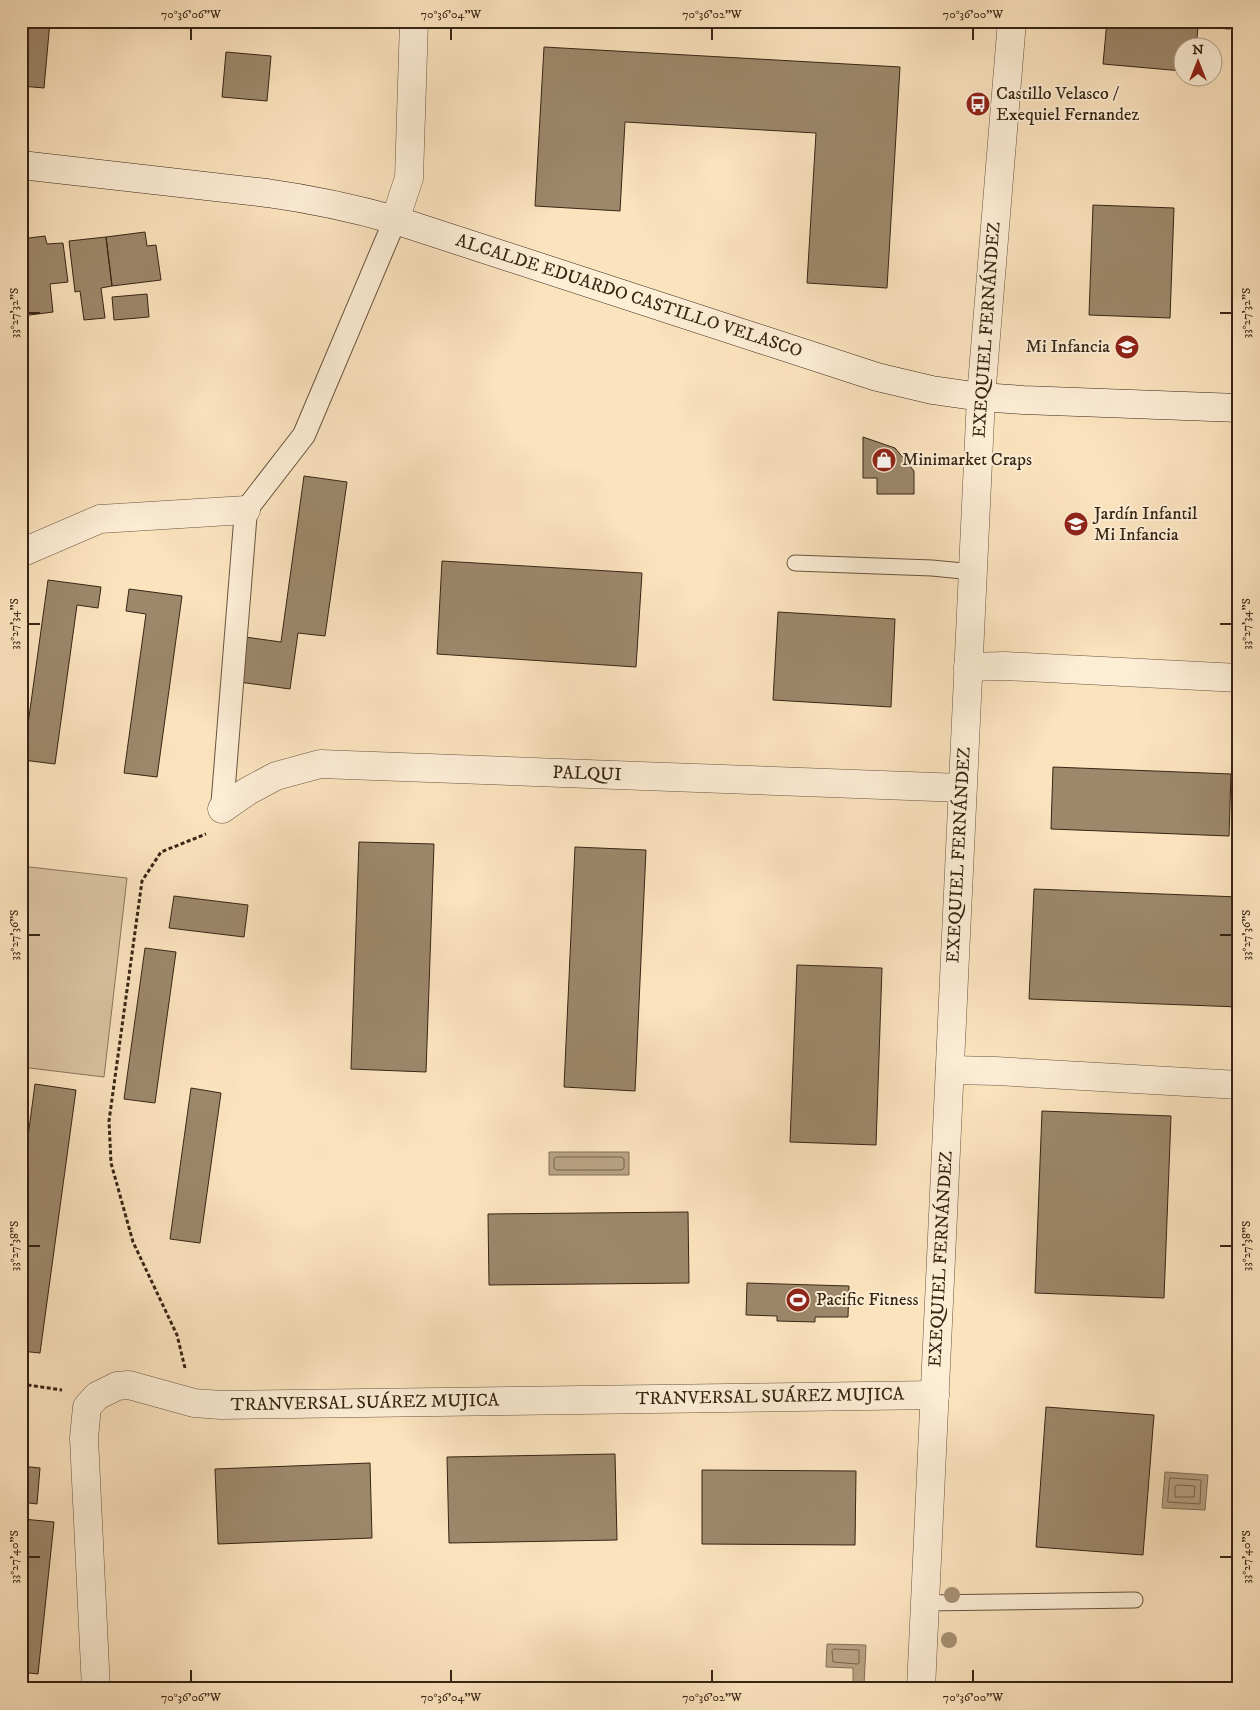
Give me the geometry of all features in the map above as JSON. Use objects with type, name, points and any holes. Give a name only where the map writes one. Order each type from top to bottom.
[{"type":"street","points":[[222,808],[246,510],[304,435],[395,220],[409,178],[414,21]]},
{"type":"street","name":"EXEQUIEL FERNÁNDEZ","points":[[921,1689],[981,397],[1012,21]]},
{"type":"street","name":"ALCALDE EDUARDO CASTILLO VELASCO","points":[[21,165],[299,198],[363,211],[877,377],[932,390],[981,397],[1023,400],[1239,408]]},
{"type":"street","points":[[21,553],[100,519],[246,510]]},
{"type":"street","points":[[968,668],[1005,666],[1239,678]]},
{"type":"street","name":"PALQUI","points":[[222,808],[276,776],[320,764],[962,788]]},
{"type":"street","points":[[950,1070],[1239,1085]]},
{"type":"street","name":"TRANVERSAL SUÁREZ MUJICA","points":[[96,1689],[84,1438],[87,1408],[97,1396],[117,1386],[129,1385],[194,1403],[220,1405],[935,1395]]},
{"type":"lane","points":[[795,563],[932,568],[973,572]]},
{"type":"lane","points":[[925,1603],[1135,1600]]},
{"type":"path","points":[[194,1403],[177,1335],[133,1242],[111,1163],[109,1121],[142,881],[161,852],[214,831],[222,808]]},
{"type":"shaded area","points":[[21,866],[127,878],[104,1077],[21,1067]]},
{"type":"water","points":[[549,1152],[629,1152],[629,1175],[549,1175]]},
{"type":"water","points":[[1165,1472],[1208,1475],[1205,1510],[1162,1508]]},
{"type":"water","points":[[827,1644],[866,1645],[864,1685],[853,1685],[853,1668],[826,1667]]},
{"type":"building","points":[[24,21],[50,21],[44,88],[21,86],[21,33],[23,33]]},
{"type":"building","points":[[1107,21],[1231,21],[1230,29],[1198,27],[1197,38],[1172,38],[1172,70],[1103,64]]},
{"type":"building","points":[[544,47],[900,67],[887,288],[807,283],[816,133],[625,122],[620,211],[535,206]]},
{"type":"building","points":[[226,52],[271,56],[267,101],[222,97]]},
{"type":"building","points":[[1093,205],[1174,208],[1170,318],[1089,315]]},
{"type":"building","points":[[145,232],[147,246],[156,245],[161,280],[112,286],[106,237]]},
{"type":"building","points":[[45,236],[47,244],[63,243],[68,282],[50,284],[53,312],[22,316],[21,239]]},
{"type":"building","points":[[106,237],[112,286],[101,288],[105,318],[84,320],[80,291],[75,292],[69,241]]},
{"type":"building","points":[[147,294],[149,317],[114,320],[112,297]]},
{"type":"building","name":"Minimarket Craps","points":[[863,437],[895,448],[914,471],[914,494],[877,494],[877,478],[863,478]]},
{"type":"building","points":[[304,476],[347,482],[325,636],[298,633],[290,689],[239,682],[245,637],[281,642]]},
{"type":"building","points":[[442,561],[642,573],[636,667],[437,654]]},
{"type":"building","points":[[48,580],[101,587],[98,608],[77,605],[55,764],[23,760]]},
{"type":"building","points":[[129,589],[182,596],[157,777],[124,773],[146,614],[126,611]]},
{"type":"building","points":[[778,612],[895,619],[891,707],[773,700]]},
{"type":"building","points":[[1053,767],[1231,774],[1229,836],[1051,829]]},
{"type":"building","points":[[359,842],[434,844],[426,1072],[351,1069]]},
{"type":"building","points":[[575,847],[646,850],[635,1091],[564,1087]]},
{"type":"building","points":[[1034,889],[1239,897],[1239,1007],[1029,999]]},
{"type":"building","points":[[174,896],[248,905],[244,937],[169,928]]},
{"type":"building","points":[[145,948],[176,952],[155,1103],[124,1099]]},
{"type":"building","points":[[797,965],[882,968],[876,1145],[790,1142]]},
{"type":"building","points":[[35,1084],[76,1090],[40,1353],[21,1351],[21,1189]]},
{"type":"building","points":[[191,1088],[221,1093],[200,1243],[170,1239]]},
{"type":"building","points":[[1042,1111],[1171,1116],[1164,1298],[1035,1293]]},
{"type":"building","points":[[688,1212],[689,1283],[489,1285],[488,1214]]},
{"type":"building","name":"Pacific Fitness","points":[[747,1283],[849,1286],[848,1317],[815,1317],[815,1322],[777,1321],[777,1316],[746,1315]]},
{"type":"building","points":[[1046,1407],[1154,1415],[1143,1555],[1036,1547]]},
{"type":"building","points":[[615,1454],[617,1540],[449,1543],[447,1457]]},
{"type":"building","points":[[370,1463],[372,1538],[218,1544],[215,1469]]},
{"type":"building","points":[[21,1466],[40,1468],[37,1504],[21,1502]]},
{"type":"building","points":[[702,1470],[856,1471],[855,1545],[702,1544]]},
{"type":"building","points":[[23,1519],[54,1522],[38,1674],[21,1672],[21,1535]]},
{"type":"place","name":"Castillo Velasco / Exequiel Fernandez","points":[[978,104]]},
{"type":"place","name":"Mi Infancia","points":[[1127,347]]},
{"type":"place","name":"Minimarket Craps","points":[[884,460]]},
{"type":"place","name":"Jardín Infantil Mi Infancia","points":[[1076,524]]},
{"type":"place","name":"Pacific Fitness","points":[[798,1300]]}]
